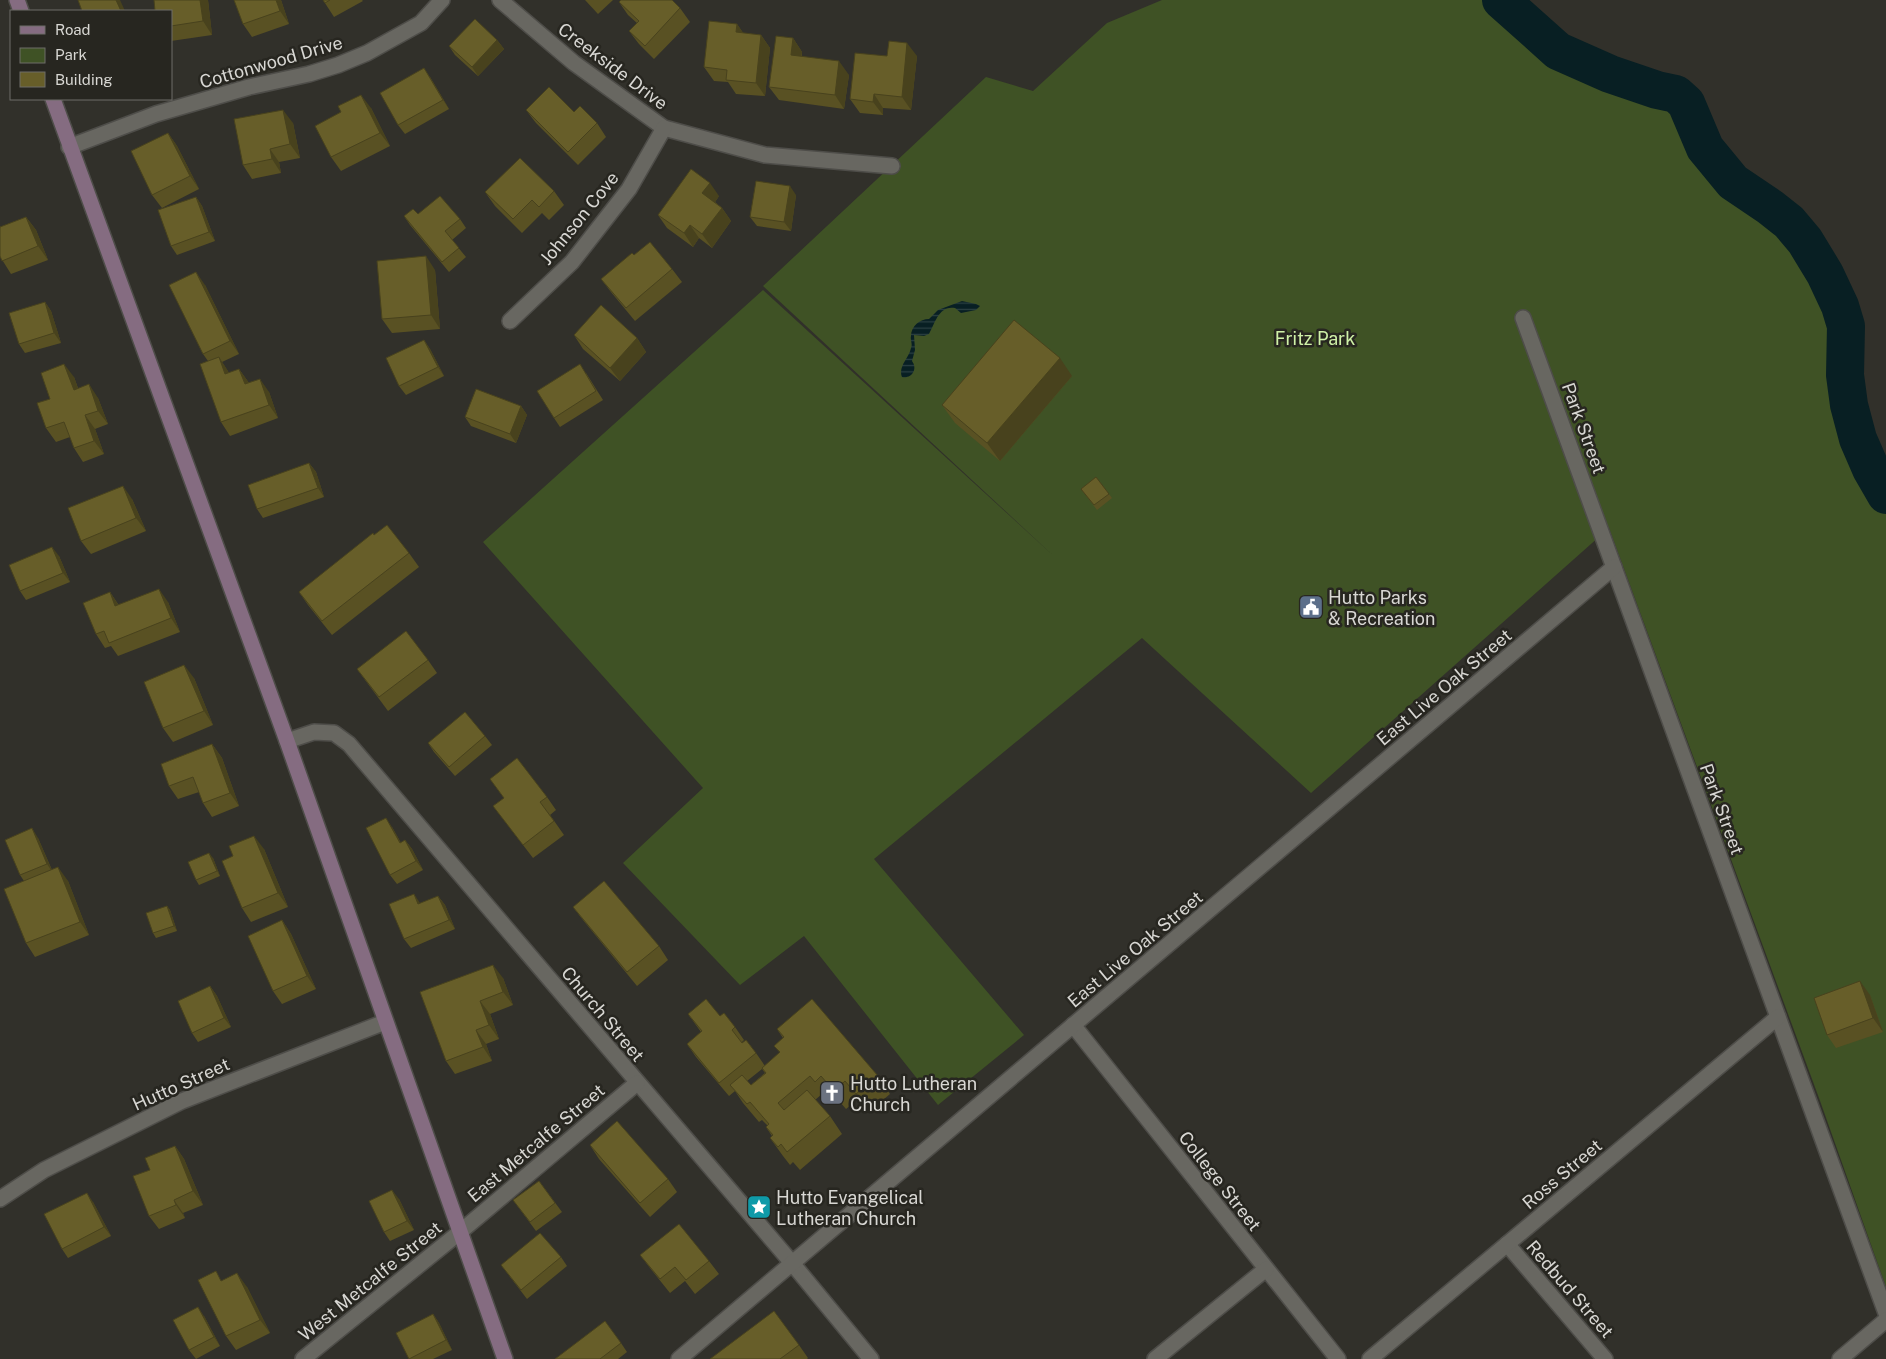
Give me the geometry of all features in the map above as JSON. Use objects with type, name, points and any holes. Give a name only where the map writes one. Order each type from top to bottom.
[{"type":"main road","points":[[53,100],[287,741],[505,1359]]},
{"type":"street","name":"Cottonwood Drive","points":[[69,147],[156,114],[249,86],[309,74],[338,65],[367,53],[420,23],[442,0]]},
{"type":"street","name":"Creekside Drive","points":[[500,0],[574,63],[664,128],[765,154],[892,166]]},
{"type":"street","name":"Johnson Cove","points":[[510,321],[572,262],[629,189],[664,128]]},
{"type":"street","name":"Park Street","points":[[1523,318],[1886,1313]]},
{"type":"street","name":"East Live Oak Street","points":[[679,1359],[1614,567]]},
{"type":"street","name":"Church Street","points":[[287,741],[314,732],[334,733],[349,744],[871,1359]]},
{"type":"street","name":"Ross Street","points":[[1370,1359],[1778,1017]]},
{"type":"street","name":"Hutto Street","points":[[0,1199],[44,1170],[182,1101],[385,1022]]},
{"type":"street","name":"College Street","points":[[1074,1025],[1338,1359]]},
{"type":"street","name":"East Metcalfe Street","points":[[460,1232],[637,1083]]},
{"type":"street","name":"West Metcalfe Street","points":[[303,1359],[460,1232]]},
{"type":"street","name":"Redbud Street","points":[[1507,1244],[1606,1359]]},
{"type":"street","points":[[1155,1359],[1266,1269]]},
{"type":"street","points":[[1840,1359],[1886,1320]]},
{"type":"green space","name":"Fritz Park","points":[[1162,0],[1520,0],[1595,73],[1673,93],[1726,174],[1798,230],[1837,288],[1857,402],[1880,486],[1886,497],[1886,1287],[1819,1098],[1609,528],[1311,793],[1142,638],[874,859],[1024,1035],[938,1105],[804,936],[740,985],[623,863],[703,788],[483,542],[763,290],[1057,559],[763,286],[986,77],[1033,91],[1107,23]]},
{"type":"water","points":[[962,301],[980,306],[976,310],[961,313],[955,308],[945,309],[938,316],[929,334],[924,336],[914,335],[915,350],[912,361],[914,370],[911,375],[902,377],[901,369],[912,346],[911,332],[914,326],[919,322],[929,319],[938,310]]},
{"type":"building","points":[[78,0],[116,0],[121,10],[82,10]]},
{"type":"building","points":[[154,0],[200,0],[203,21],[172,26],[172,10],[155,10]]},
{"type":"building","points":[[234,0],[276,0],[280,11],[243,24]]},
{"type":"building","points":[[621,0],[672,0],[680,8],[645,46],[629,31],[639,21],[619,2]]},
{"type":"building","points":[[475,19],[497,40],[472,67],[449,46]]},
{"type":"building","points":[[709,21],[737,24],[736,32],[761,35],[756,83],[726,80],[727,70],[704,67]]},
{"type":"building","points":[[776,36],[793,38],[791,55],[839,61],[835,95],[769,87]]},
{"type":"building","points":[[889,41],[907,43],[902,97],[874,94],[873,102],[850,99],[855,53],[887,56]]},
{"type":"building","points":[[424,68],[443,100],[398,125],[380,93]]},
{"type":"building","points":[[549,87],[574,112],[580,106],[597,123],[568,152],[526,110]]},
{"type":"building","points":[[361,95],[380,133],[331,157],[315,126],[341,112],[338,106]]},
{"type":"building","points":[[283,110],[290,144],[270,149],[272,159],[243,165],[234,119]]},
{"type":"building","points":[[168,133],[190,176],[152,195],[131,151]]},
{"type":"building","points":[[520,158],[554,191],[539,207],[532,200],[513,219],[485,192]]},
{"type":"building","points":[[691,169],[710,183],[702,193],[722,208],[702,234],[690,225],[684,233],[658,215]]},
{"type":"building","points":[[756,181],[790,186],[784,222],[750,217]]},
{"type":"building","points":[[440,196],[460,219],[445,231],[459,248],[442,262],[404,216],[413,209],[418,214]]},
{"type":"building","points":[[196,197],[209,232],[171,246],[158,210]]},
{"type":"building","points":[[26,217],[38,246],[2,261],[0,256],[0,227]]},
{"type":"building","points":[[650,242],[672,269],[626,308],[601,279],[632,253],[634,255]]},
{"type":"building","points":[[426,256],[431,315],[382,319],[377,261]]},
{"type":"building","points":[[196,272],[230,341],[203,354],[169,285]]},
{"type":"building","points":[[45,302],[54,333],[19,344],[9,313]]},
{"type":"building","points":[[601,305],[637,338],[610,368],[574,335]]},
{"type":"building","points":[[1014,320],[1060,358],[987,443],[942,405]]},
{"type":"building","points":[[424,340],[438,367],[399,386],[386,358]]},
{"type":"building","points":[[219,357],[225,374],[239,369],[245,384],[260,379],[269,405],[221,422],[200,364]]},
{"type":"building","points":[[64,364],[74,390],[89,384],[98,411],[85,415],[94,441],[74,448],[64,422],[46,428],[37,403],[50,399],[41,373]]},
{"type":"building","points":[[580,364],[596,391],[554,418],[537,391]]},
{"type":"building","points":[[476,389],[521,406],[510,434],[465,417]]},
{"type":"building","points":[[309,463],[318,488],[257,509],[248,485]]},
{"type":"building","points":[[1096,477],[1109,494],[1094,505],[1081,489]]},
{"type":"building","points":[[123,486],[136,518],[81,541],[68,508]]},
{"type":"building","points":[[387,525],[409,553],[322,621],[299,592],[373,533],[374,535]]},
{"type":"building","points":[[52,547],[63,573],[20,591],[9,565]]},
{"type":"building","points":[[159,589],[171,618],[109,643],[104,631],[96,634],[83,603],[110,592],[115,606]]},
{"type":"building","points":[[406,631],[428,660],[379,697],[357,669]]},
{"type":"building","points":[[184,665],[204,711],[163,728],[144,682]]},
{"type":"building","points":[[465,712],[485,736],[449,767],[428,743]]},
{"type":"building","points":[[212,744],[230,793],[203,803],[193,777],[169,786],[161,764]]},
{"type":"building","points":[[517,758],[547,797],[540,802],[554,821],[523,845],[493,806],[504,798],[490,779]]},
{"type":"building","points":[[386,818],[400,843],[405,840],[416,861],[390,875],[366,828]]},
{"type":"building","points":[[32,828],[47,864],[20,875],[5,840]]},
{"type":"building","points":[[254,836],[278,893],[242,908],[222,861],[233,856],[229,846]]},
{"type":"building","points":[[209,853],[217,871],[196,880],[188,862]]},
{"type":"building","points":[[58,867],[80,922],[26,943],[4,889]]},
{"type":"building","points":[[604,881],[659,946],[627,972],[573,907]]},
{"type":"building","points":[[414,894],[418,904],[438,896],[449,920],[404,939],[389,904]]},
{"type":"building","points":[[167,906],[174,926],[153,933],[146,913]]},
{"type":"building","points":[[282,920],[307,976],[273,991],[248,936]]},
{"type":"building","points":[[493,965],[503,992],[480,1001],[489,1025],[476,1030],[483,1047],[446,1061],[420,992]]},
{"type":"building","points":[[1860,981],[1873,1018],[1827,1035],[1814,998]]},
{"type":"building","points":[[210,986],[224,1018],[192,1033],[178,1001]]},
{"type":"building","points":[[706,999],[720,1016],[724,1013],[735,1027],[732,1030],[742,1043],[746,1040],[756,1053],[719,1083],[687,1044],[702,1031],[688,1014]]},
{"type":"building","name":"Hutto Lutheran Church","points":[[812,999],[878,1076],[856,1094],[845,1081],[834,1091],[821,1076],[815,1082],[810,1076],[778,1103],[784,1110],[807,1090],[830,1116],[787,1152],[781,1144],[778,1147],[770,1138],[773,1135],[766,1127],[769,1124],[750,1102],[747,1104],[730,1085],[742,1075],[751,1085],[766,1073],[762,1068],[780,1052],[774,1046],[784,1037],[777,1029]]},
{"type":"building","points":[[617,1121],[668,1179],[640,1203],[590,1145]]},
{"type":"building","points":[[175,1146],[193,1191],[174,1200],[176,1205],[149,1216],[133,1176],[150,1170],[145,1158]]},
{"type":"building","points":[[539,1181],[555,1203],[530,1222],[513,1200]]},
{"type":"building","points":[[392,1190],[407,1221],[384,1232],[369,1201]]},
{"type":"building","points":[[87,1193],[104,1227],[62,1249],[44,1214]]},
{"type":"building","points":[[679,1224],[709,1261],[686,1280],[675,1267],[660,1279],[640,1255]]},
{"type":"building","points":[[540,1233],[561,1257],[521,1290],[501,1265]]},
{"type":"building","points":[[216,1271],[221,1281],[237,1273],[260,1320],[226,1336],[198,1280]]},
{"type":"building","points":[[198,1307],[214,1337],[189,1350],[173,1320]]},
{"type":"building","points":[[774,1311],[799,1345],[780,1359],[710,1359]]},
{"type":"building","points":[[433,1314],[446,1340],[409,1359],[396,1333]]},
{"type":"building","points":[[605,1321],[621,1343],[600,1359],[555,1359]]},
{"type":"waterway","points":[[1501,0],[1558,51],[1610,74],[1657,90],[1676,94],[1686,103],[1705,148],[1733,182],[1789,222],[1805,241],[1825,274],[1840,306],[1846,326],[1845,375],[1849,405],[1858,439],[1871,469],[1886,495]]},
{"type":"place","name":"Hutto Parks & Recreation","points":[[1311,607]]},
{"type":"place","name":"Hutto Lutheran Church","points":[[832,1093]]},
{"type":"place","name":"Hutto Evangelical Lutheran Church","points":[[759,1207]]}]
